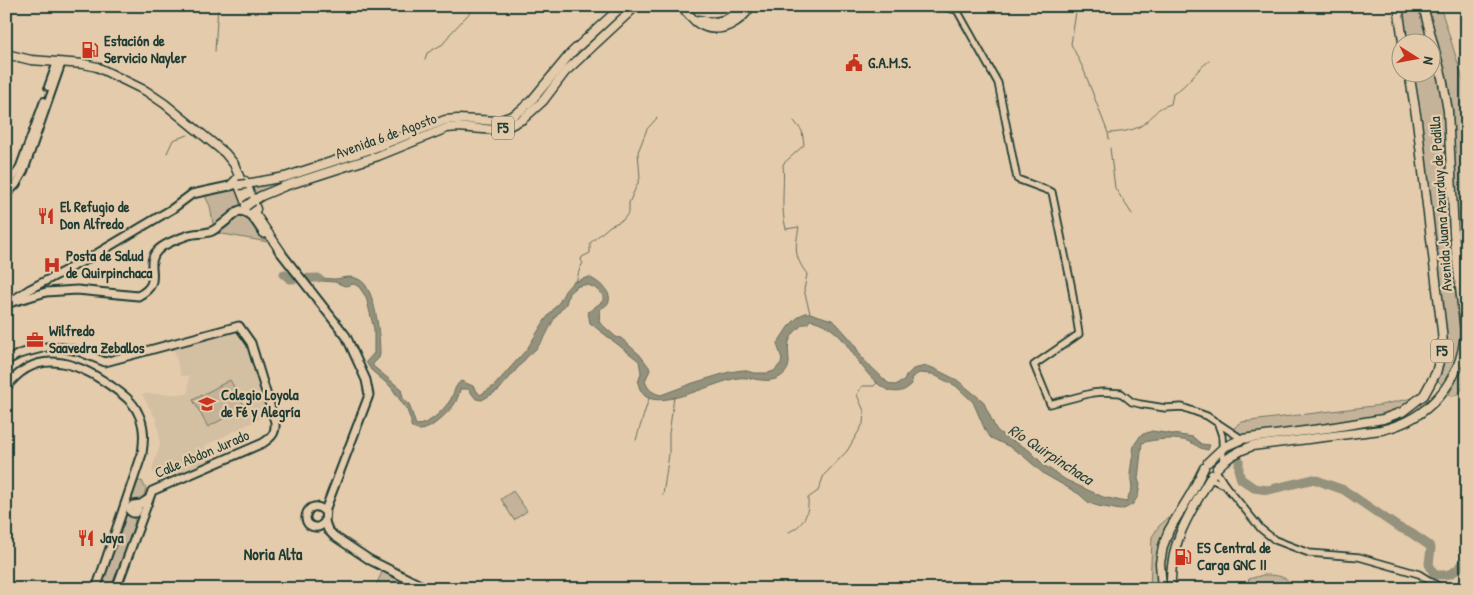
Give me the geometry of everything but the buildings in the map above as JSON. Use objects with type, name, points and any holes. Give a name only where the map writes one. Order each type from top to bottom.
[{"type":"highway","name":"Avenida 6 de Agosto","points":[[251,208],[260,196],[329,171],[378,156],[458,119],[498,121],[512,116],[532,100],[571,53],[622,6]]},
{"type":"highway","name":"Avenida 6 de Agosto","points":[[241,182],[256,183],[284,177],[442,126],[496,130],[506,128],[524,119],[543,101],[565,72],[636,6]]},
{"type":"highway","points":[[681,6],[699,24],[719,28],[737,22],[751,6]]},
{"type":"highway","points":[[694,19],[711,22],[724,20],[737,12],[740,6]]},
{"type":"highway","points":[[1398,6],[1402,32]]},
{"type":"highway","name":"Avenida Juana Azurduy de Padilla","points":[[1171,589],[1172,561],[1176,542],[1214,473],[1223,461],[1252,446],[1380,430],[1401,425],[1420,414],[1439,397],[1458,368],[1465,332],[1454,234],[1448,110],[1442,77],[1423,6]]},
{"type":"highway","points":[[6,54],[31,60],[97,67],[146,91],[165,104],[207,138],[231,154],[238,164],[241,182],[251,208],[281,252]]},
{"type":"highway","name":"Avenida Juana Azurduy de Padilla","points":[[1162,589],[1160,563],[1163,546],[1169,530],[1189,498],[1206,465],[1224,447],[1242,439],[1328,428],[1392,416],[1409,408],[1424,395],[1436,373],[1442,346],[1442,331],[1411,82]]},
{"type":"highway","points":[[374,148],[378,156]]},
{"type":"highway","points":[[230,186],[241,182]]},
{"type":"highway","points":[[1206,465],[1206,473],[1214,473]]},
{"type":"main road","points":[[6,188],[19,168],[59,62]]},
{"type":"main road","points":[[6,195],[16,185],[24,171],[59,62]]},
{"type":"main road","points":[[6,304],[30,289],[93,256],[172,209],[192,194],[230,186]]},
{"type":"main road","points":[[6,304],[46,292],[77,290],[138,296],[151,286],[153,280],[153,257],[156,251],[190,235],[211,232],[238,211],[251,208]]},
{"type":"main road","points":[[281,252],[306,287],[346,336],[369,388],[366,403],[325,512],[325,522],[328,530],[370,560],[428,589]]},
{"type":"main road","name":"Calle Abdon Jurado","points":[[6,362],[19,354],[46,347],[71,349],[105,362],[239,326],[251,343],[274,422],[274,433],[263,443],[160,486],[152,491],[148,500],[134,509]]},
{"type":"main road","points":[[6,388],[28,366],[48,361],[61,362],[102,380],[125,396],[138,411],[143,426],[144,441],[142,454],[129,495],[139,524],[116,589]]},
{"type":"main road","points":[[325,512],[320,508],[314,507],[308,510],[306,516],[308,523],[313,527],[320,526],[325,522]]},
{"type":"main road","points":[[96,589],[134,509]]},
{"type":"street","points":[[940,6],[957,10],[998,83],[1017,179],[1052,192],[1079,334],[1034,365],[1050,404],[1092,393],[1121,393],[1132,402],[1165,408],[1182,407],[1207,416],[1242,439]]},
{"type":"street","points":[[1218,423],[1224,447],[1223,461]]},
{"type":"street","points":[[1214,473],[1261,529],[1275,540],[1309,553],[1359,556],[1419,574],[1443,589]]},
{"type":"street","points":[[1214,473],[1225,485]]},
{"type":"shaded area","points":[[1401,6],[1419,6],[1426,32],[1405,32]]},
{"type":"shaded area","points":[[1428,6],[1440,6],[1467,92],[1467,316],[1457,216],[1453,111],[1440,54],[1440,32],[1434,32]]},
{"type":"shaded area","points":[[1414,82],[1438,82],[1444,108],[1448,188],[1460,323],[1460,341],[1457,355],[1444,385],[1438,381],[1443,365],[1446,342],[1422,131]]},
{"type":"shaded area","points":[[325,166],[326,168],[254,196],[250,187],[280,181]]},
{"type":"shaded area","points":[[237,188],[242,203],[217,224],[213,224],[210,206],[204,194]]},
{"type":"shaded area","points":[[240,214],[251,217],[268,242],[217,233]]},
{"type":"shaded area","points":[[306,275],[331,279],[352,277],[360,280],[365,285],[370,293],[376,314],[379,337],[380,354],[373,366],[401,389],[403,398],[409,404],[416,425],[426,423],[438,414],[449,402],[461,381],[473,386],[480,395],[494,386],[527,349],[565,291],[573,282],[589,277],[606,290],[609,297],[608,304],[600,309],[599,322],[640,355],[650,370],[645,381],[646,384],[651,391],[661,395],[729,372],[743,370],[754,373],[768,373],[774,371],[782,359],[777,344],[788,327],[799,316],[810,313],[832,320],[837,324],[853,342],[862,358],[888,383],[895,385],[904,381],[913,369],[926,366],[957,380],[983,401],[996,429],[1000,433],[1029,450],[1045,466],[1066,480],[1103,497],[1126,502],[1132,488],[1130,473],[1134,445],[1141,435],[1152,431],[1193,437],[1201,444],[1210,445],[1208,450],[1179,439],[1142,443],[1138,479],[1140,485],[1138,496],[1133,504],[1120,510],[1098,506],[1089,503],[1079,494],[1044,474],[1010,447],[991,438],[986,432],[973,402],[956,386],[932,374],[919,373],[911,378],[912,384],[902,391],[892,391],[882,387],[864,369],[836,333],[823,324],[810,320],[794,332],[791,337],[788,347],[789,365],[785,373],[780,377],[770,380],[738,378],[677,397],[664,400],[653,399],[642,393],[638,383],[641,373],[639,361],[590,323],[588,312],[603,301],[603,296],[595,288],[588,285],[576,287],[569,293],[566,304],[555,317],[545,337],[499,390],[482,400],[476,399],[468,389],[460,389],[454,405],[440,419],[428,428],[416,429],[411,426],[407,410],[391,387],[371,370],[366,362],[374,353],[374,329],[366,297],[359,287],[354,284],[345,286],[335,282],[309,280]]},
{"type":"shaded area","name":"Colegio Loyola de Fé y Alegría","points":[[237,331],[249,345],[269,414],[204,446],[212,462],[158,481],[152,469],[160,445],[159,432],[156,419],[142,394],[188,394],[189,376],[181,376],[173,346]]},
{"type":"shaded area","points":[[1467,354],[1467,373],[1464,385],[1462,390],[1451,397],[1449,395],[1450,392],[1462,371]]},
{"type":"shaded area","points":[[230,380],[245,407],[208,427],[193,400]]},
{"type":"shaded area","points":[[1417,397],[1403,408],[1385,416],[1241,435],[1236,434],[1235,430],[1235,427],[1242,422],[1381,405]]},
{"type":"shaded area","points":[[1424,398],[1429,403],[1420,411],[1390,425],[1247,444],[1228,453],[1229,449],[1244,442],[1388,421],[1413,409]]},
{"type":"shaded area","points":[[1204,474],[1209,476],[1184,516],[1173,542],[1169,557],[1168,589],[1165,589],[1164,558],[1166,547],[1174,525]]},
{"type":"shaded area","points":[[138,481],[142,481],[146,489],[142,501],[134,502],[132,498]]},
{"type":"shaded area","points":[[513,491],[527,511],[514,520],[501,499]]},
{"type":"shaded area","points":[[1176,511],[1165,531],[1159,548],[1157,557],[1158,589],[1150,589],[1152,537],[1159,526]]},
{"type":"shaded area","points":[[130,514],[134,516],[135,522],[113,589],[101,589],[126,516]]},
{"type":"shaded area","points":[[383,570],[422,589],[374,589]]},
{"type":"shaded area","points":[[1263,575],[1285,578],[1293,589],[1245,589],[1249,579]]},
{"type":"waterway","points":[[215,51],[218,6]]},
{"type":"waterway","points":[[425,60],[427,53],[443,44],[476,6]]},
{"type":"waterway","points":[[1077,6],[1071,44],[1083,68],[1109,139]]},
{"type":"waterway","points":[[1109,133],[1129,130],[1142,125],[1159,109],[1171,104],[1173,94],[1209,61]]},
{"type":"waterway","points":[[576,282],[583,263],[582,257],[590,253],[590,243],[610,226],[623,220],[629,212],[629,203],[640,178],[638,152],[647,129],[657,118]]},
{"type":"waterway","points":[[794,121],[802,131],[804,145],[783,164],[783,213],[786,229],[799,227],[797,252],[807,274],[804,290],[810,313]]},
{"type":"waterway","points":[[167,153],[173,140],[188,135]]},
{"type":"waterway","points":[[1110,148],[1115,188],[1132,214]]},
{"type":"waterway","name":"Río Quirpinchaca","points":[[284,274],[290,279],[318,278]]},
{"type":"waterway","points":[[789,532],[802,522],[808,509],[808,498],[818,491],[824,475],[847,451],[863,424],[864,411],[857,395],[862,386],[874,386],[877,383]]},
{"type":"waterway","points":[[663,495],[674,397]]},
{"type":"waterway","points":[[636,440],[649,398]]},
{"type":"waterway","name":"Río Quirpinchaca","points":[[1239,460],[1241,479],[1254,488],[1268,490],[1314,479],[1344,490],[1398,527],[1430,546],[1429,564],[1434,574],[1449,574],[1460,567],[1467,559]]},
{"type":"place","name":"Estación de Servicio Nayler","points":[[90,50]]},
{"type":"place","name":"G.A.M.S.","points":[[854,63]]},
{"type":"place","name":"El Refugio de Don Alfredo","points":[[46,216]]},
{"type":"place","name":"Posta de Salud de Quirpinchaca","points":[[52,265]]},
{"type":"place","name":"Wilfredo Saavedra Zeballos","points":[[35,340]]},
{"type":"place","name":"Colegio Loyola de Fé y Alegría","points":[[207,404]]},
{"type":"place","name":"Jaya","points":[[86,538]]},
{"type":"place","name":"ES Central de Carga GNC II","points":[[1183,557]]},
{"type":"district","name":"Noria Alta","points":[[273,554]]}]
